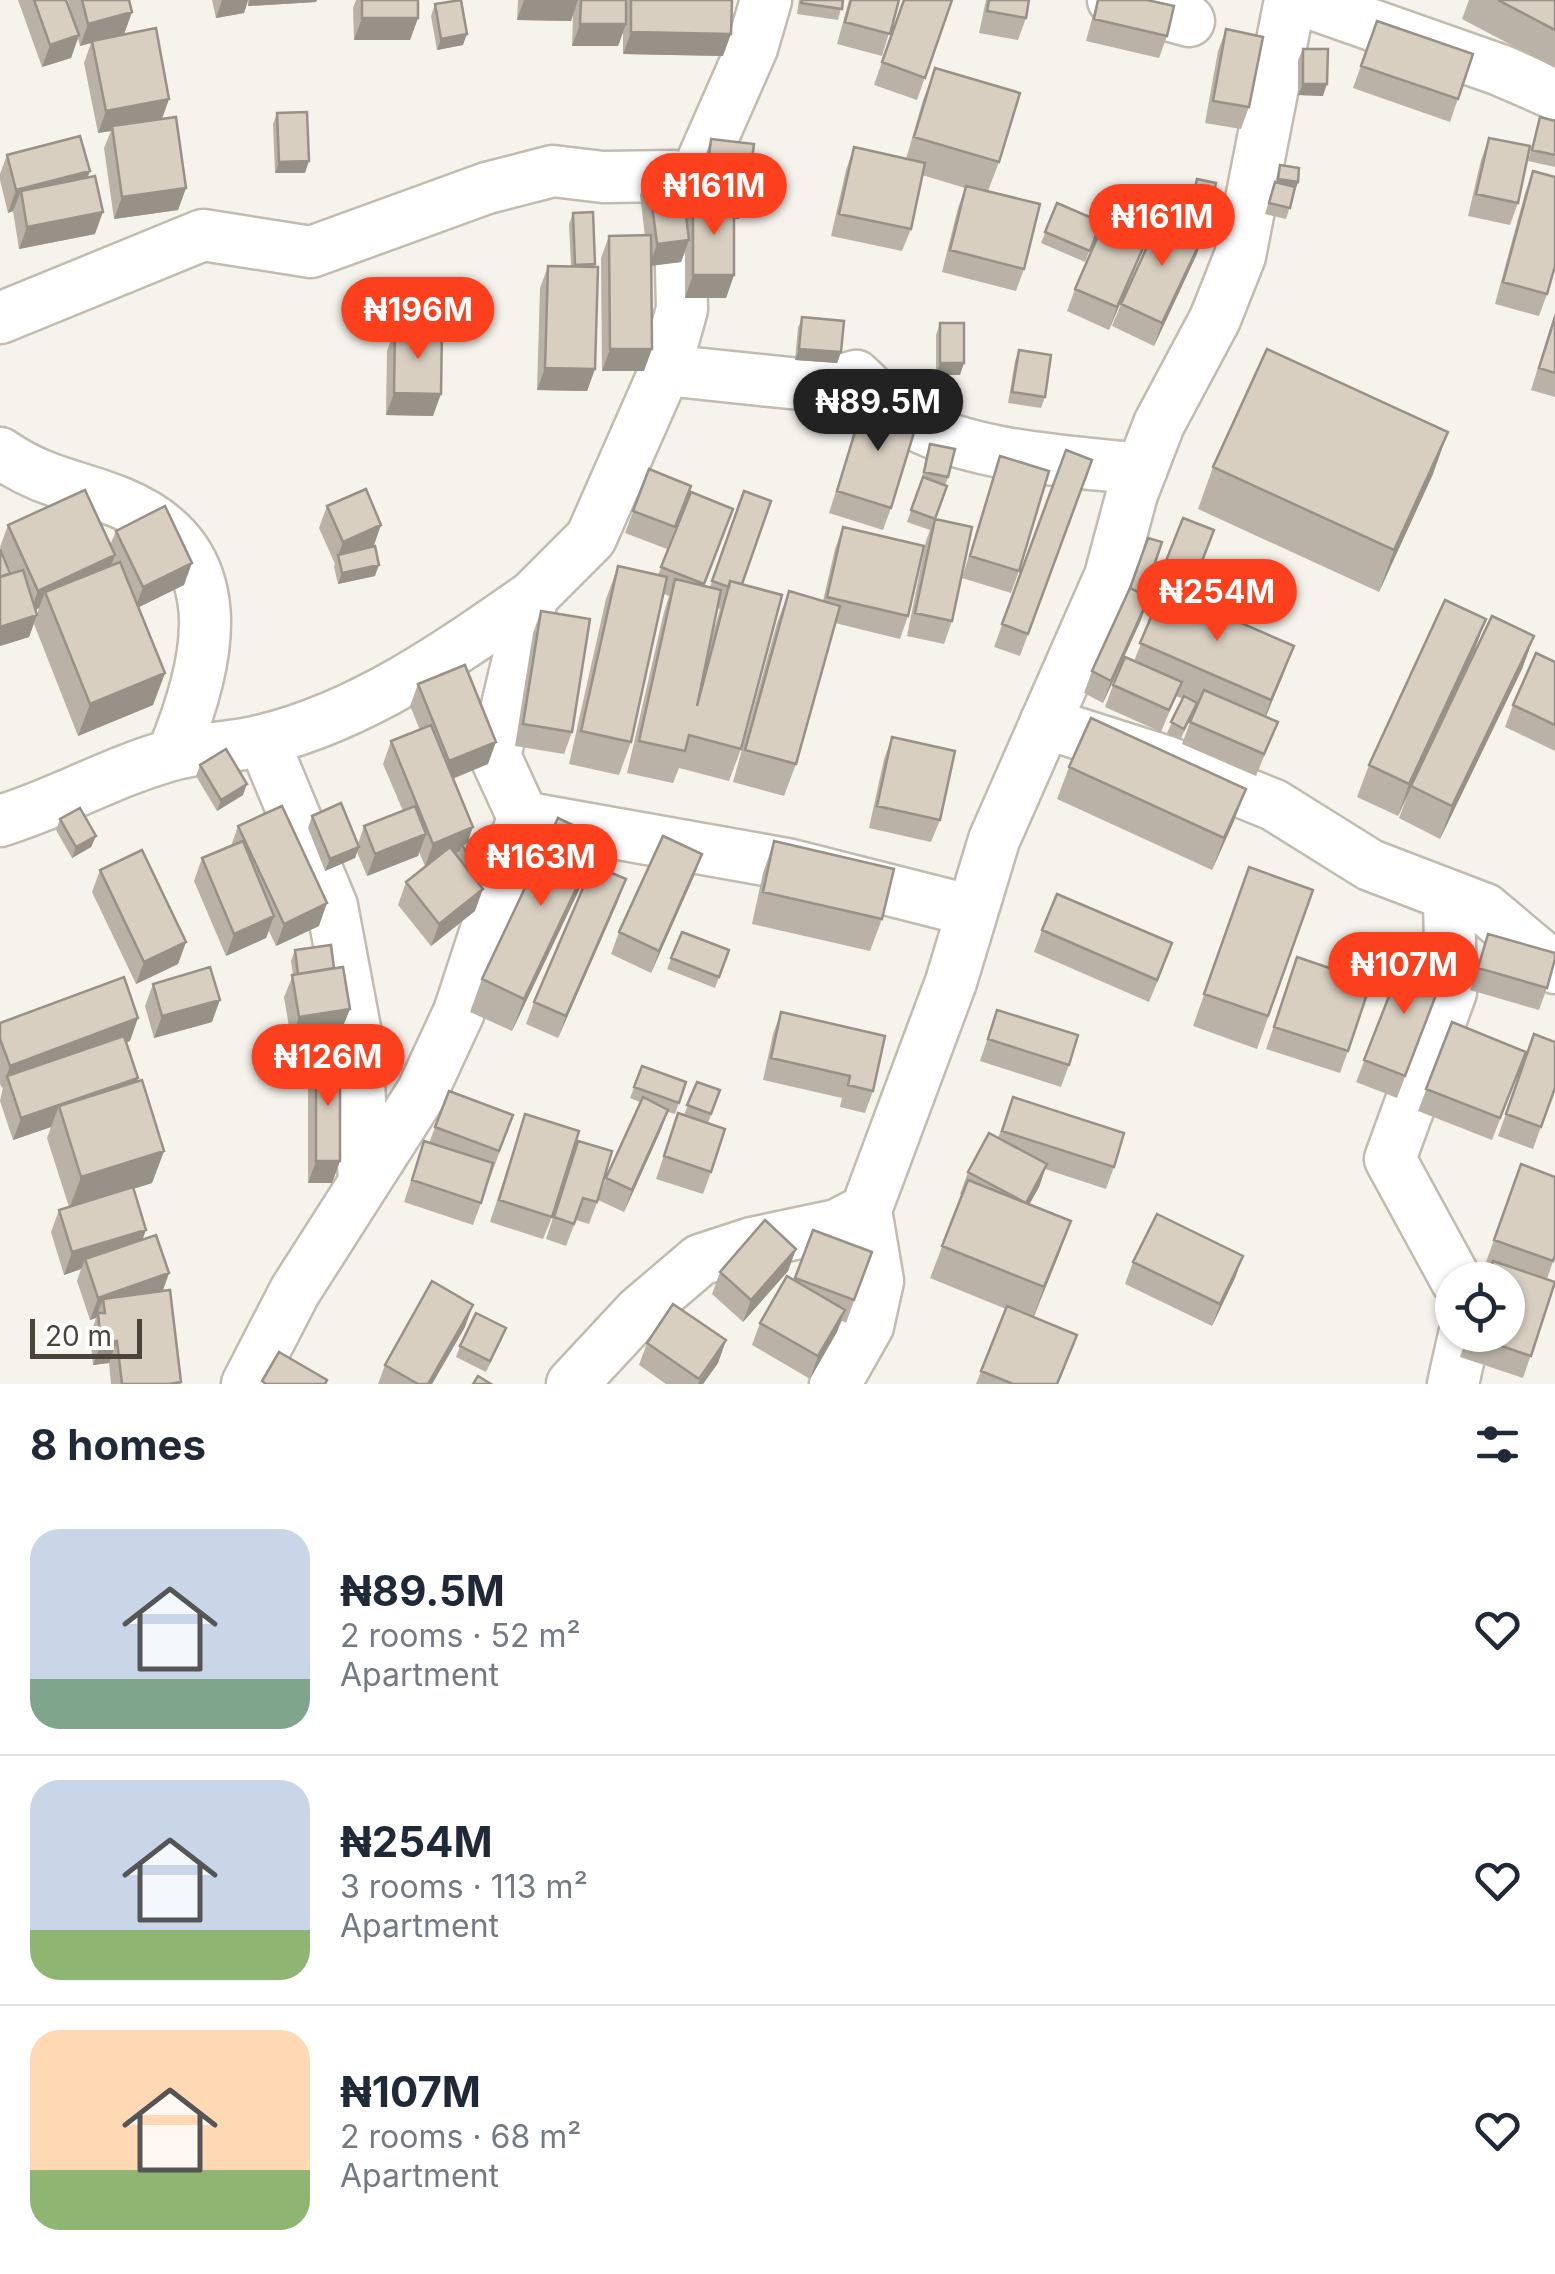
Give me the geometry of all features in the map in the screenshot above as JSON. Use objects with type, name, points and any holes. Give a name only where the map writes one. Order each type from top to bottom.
[{"type":"street","points":[[680,224],[692,180],[752,48],[766,0]]},
{"type":"street","points":[[1113,0],[1189,21]]},
{"type":"street","points":[[835,1384],[868,1326],[878,1281],[866,1210],[951,982],[994,840],[1110,576],[1142,469],[1240,256],[1290,0]]},
{"type":"street","points":[[1301,0],[1500,70],[1555,94]]},
{"type":"street","points":[[0,318],[203,236],[311,252],[488,188],[553,171],[602,177],[674,176],[680,224],[682,309],[666,370],[591,538],[533,596],[432,667],[313,724],[263,740],[172,755],[45,807],[0,820]]},
{"type":"street","points":[[666,370],[819,386],[856,376],[898,414],[950,439],[1051,459],[1142,469]]},
{"type":"street","points":[[0,453],[29,473],[120,502],[156,522],[202,580],[208,609],[206,640],[189,714],[172,755]]},
{"type":"street","points":[[247,1384],[295,1291],[422,1092],[459,1012],[523,817],[496,756],[533,596]]},
{"type":"street","points":[[1045,723],[1168,762],[1274,805],[1370,865],[1485,909],[1555,968]]},
{"type":"street","points":[[263,740],[332,906],[357,1040],[364,1184]]},
{"type":"street","points":[[523,817],[787,864],[972,911]]},
{"type":"street","points":[[1446,1262],[1390,1160],[1451,992],[1449,898]]},
{"type":"street","points":[[572,1384],[639,1312],[700,1260],[752,1242],[837,1225],[866,1210]]},
{"type":"street","points":[[1453,1384],[1460,1352]]},
{"type":"building","points":[[34,0],[66,0],[79,35],[50,45]]},
{"type":"building","points":[[82,0],[129,0],[132,12],[88,24]]},
{"type":"building","points":[[362,0],[418,0],[418,18],[362,18]]},
{"type":"building","points":[[461,0],[467,34],[441,39],[435,4]]},
{"type":"building","points":[[581,0],[626,0],[626,24],[580,24]]},
{"type":"building","points":[[631,0],[732,0],[731,34],[631,32]]},
{"type":"building","points":[[843,0],[842,9],[801,3]]},
{"type":"building","points":[[851,0],[899,0],[890,34],[845,22]]},
{"type":"building","points":[[904,0],[952,0],[925,78],[882,62]]},
{"type":"building","points":[[989,0],[1029,0],[1026,18],[987,11]]},
{"type":"building","points":[[1098,0],[1147,0],[1174,6],[1167,36],[1094,19]]},
{"type":"building","points":[[1498,0],[1555,0],[1555,30]]},
{"type":"building","points":[[1377,21],[1473,54],[1458,99],[1361,66]]},
{"type":"building","points":[[156,28],[169,99],[106,111],[92,41]]},
{"type":"building","points":[[1226,29],[1263,37],[1249,107],[1213,101]]},
{"type":"building","points":[[1303,49],[1328,49],[1327,84],[1303,84]]},
{"type":"building","points":[[935,68],[1020,93],[999,162],[914,137]]},
{"type":"building","points":[[307,112],[309,161],[279,162],[277,113]]},
{"type":"building","points":[[176,117],[186,188],[122,197],[112,126]]},
{"type":"building","points":[[1540,117],[1555,121],[1555,155],[1532,150]]},
{"type":"building","points":[[80,136],[90,171],[16,190],[7,155]]},
{"type":"building","points":[[1489,138],[1530,146],[1518,203],[1476,194]]},
{"type":"building","points":[[711,139],[754,144],[747,197],[705,192]]},
{"type":"building","points":[[854,147],[925,163],[911,229],[839,214]]},
{"type":"building","points":[[1280,165],[1299,168],[1298,182],[1278,179]]},
{"type":"building","points":[[680,168],[689,240],[657,244],[648,173]]},
{"type":"building","points":[[1533,171],[1555,177],[1555,266],[1547,294],[1503,282]]},
{"type":"building","points":[[95,176],[103,212],[27,227],[21,191]]},
{"type":"building","points":[[1197,179],[1216,183],[1210,211],[1191,206]]},
{"type":"building","points":[[1275,182],[1295,187],[1290,208],[1269,203]]},
{"type":"building","points":[[966,186],[1040,204],[1024,269],[950,250]]},
{"type":"building","points":[[693,202],[734,202],[734,275],[693,275]]},
{"type":"building","points":[[1057,203],[1101,222],[1090,251],[1045,232]]},
{"type":"building","points":[[593,212],[595,264],[575,265],[573,213]]},
{"type":"building","points":[[1108,213],[1150,232],[1117,307],[1075,289]]},
{"type":"building","points":[[1162,214],[1204,234],[1162,323],[1121,304]]},
{"type":"building","points":[[651,235],[652,349],[610,349],[609,236]]},
{"type":"building","points":[[548,266],[598,267],[595,369],[545,368]]},
{"type":"building","points":[[802,317],[844,321],[841,352],[799,349]]},
{"type":"building","points":[[1555,317],[1555,373],[1539,368]]},
{"type":"building","points":[[940,323],[964,323],[964,363],[940,363]]},
{"type":"building","points":[[395,329],[442,330],[441,394],[394,393]]},
{"type":"building","points":[[1267,349],[1448,432],[1394,550],[1213,467]]},
{"type":"building","points":[[1019,350],[1051,355],[1045,397],[1012,392]]},
{"type":"building","points":[[865,399],[919,416],[891,508],[837,491]]},
{"type":"building","points":[[930,444],[955,449],[948,477],[924,472]]},
{"type":"building","points":[[1066,450],[1092,460],[1028,634],[1002,624]]},
{"type":"building","points":[[1000,456],[1049,471],[1019,571],[970,556]]},
{"type":"building","points":[[649,469],[691,486],[675,527],[633,511]]},
{"type":"building","points":[[923,477],[947,486],[935,519],[911,510]]},
{"type":"building","points":[[366,489],[381,525],[343,542],[327,506]]},
{"type":"building","points":[[85,490],[115,555],[38,591],[8,525]]},
{"type":"building","points":[[744,491],[771,501],[742,584],[730,581],[729,587],[712,581]]},
{"type":"building","points":[[691,492],[733,509],[704,584],[661,567]]},
{"type":"building","points":[[165,506],[192,563],[143,587],[116,531]]},
{"type":"building","points":[[1183,518],[1214,530],[1187,600],[1163,589],[1161,594],[1154,591]]},
{"type":"building","points":[[935,519],[972,527],[952,621],[915,613]]},
{"type":"building","points":[[843,527],[924,546],[908,616],[827,597]]},
{"type":"building","points":[[1148,538],[1162,542],[1144,595],[1130,588]]},
{"type":"building","points":[[375,546],[379,565],[342,573],[338,555]]},
{"type":"building","points":[[0,549],[10,573],[0,577]]},
{"type":"building","points":[[120,562],[165,673],[90,704],[45,592]]},
{"type":"building","points":[[618,566],[667,577],[631,742],[581,731]]},
{"type":"building","points":[[23,570],[37,615],[0,627],[0,577]]},
{"type":"building","points":[[675,579],[721,590],[697,706],[730,581],[782,595],[741,749],[689,735],[685,751],[639,741]]},
{"type":"building","points":[[1130,588],[1149,597],[1111,681],[1092,671]]},
{"type":"building","points":[[1163,589],[1294,646],[1271,700],[1140,643]]},
{"type":"building","points":[[789,591],[840,606],[796,764],[745,750]]},
{"type":"building","points":[[1445,600],[1486,619],[1409,784],[1369,765]]},
{"type":"building","points":[[541,611],[590,619],[572,732],[523,724]]},
{"type":"building","points":[[1492,616],[1534,636],[1452,806],[1411,786]]},
{"type":"building","points":[[1536,653],[1555,662],[1555,725],[1513,705]]},
{"type":"building","points":[[1125,657],[1182,682],[1169,710],[1113,685]]},
{"type":"building","points":[[465,665],[496,742],[449,761],[418,684]]},
{"type":"building","points":[[1204,690],[1278,722],[1264,754],[1190,722]]},
{"type":"building","points":[[1184,696],[1197,703],[1184,729],[1171,722]]},
{"type":"building","points":[[1091,718],[1246,789],[1224,838],[1069,767]]},
{"type":"building","points":[[431,725],[473,827],[433,844],[391,741]]},
{"type":"building","points":[[892,737],[955,751],[940,820],[877,806]]},
{"type":"building","points":[[226,749],[247,784],[221,800],[200,765]]},
{"type":"building","points":[[341,803],[359,847],[330,859],[312,816]]},
{"type":"building","points":[[282,806],[327,903],[284,924],[238,826]]},
{"type":"building","points":[[415,806],[426,834],[375,854],[364,826]]},
{"type":"building","points":[[80,808],[96,836],[76,847],[60,819]]},
{"type":"building","points":[[558,818],[600,838],[524,999],[482,979]]},
{"type":"building","points":[[483,831],[494,848],[472,861],[462,845]]},
{"type":"building","points":[[663,836],[702,854],[659,951],[619,932]]},
{"type":"building","points":[[243,841],[274,916],[234,934],[202,858]]},
{"type":"building","points":[[774,841],[894,869],[882,919],[763,892]]},
{"type":"building","points":[[450,847],[483,889],[439,924],[406,882]]},
{"type":"building","points":[[142,850],[186,942],[144,962],[100,870]]},
{"type":"building","points":[[593,865],[626,879],[566,1016],[534,1002]]},
{"type":"building","points":[[1249,867],[1313,890],[1268,1016],[1204,994]]},
{"type":"building","points":[[1057,894],[1172,943],[1157,980],[1042,930]]},
{"type":"building","points":[[682,932],[729,950],[719,977],[671,958]]},
{"type":"building","points":[[1488,934],[1555,953],[1547,988],[1478,968]]},
{"type":"building","points":[[331,945],[334,968],[298,974],[295,950]]},
{"type":"building","points":[[1297,957],[1371,982],[1348,1051],[1274,1027]]},
{"type":"building","points":[[1404,958],[1444,974],[1405,1076],[1364,1060]]},
{"type":"building","points":[[210,967],[220,1000],[162,1016],[153,984]]},
{"type":"building","points":[[343,967],[350,1009],[299,1017],[292,975]]},
{"type":"building","points":[[124,977],[138,1018],[10,1066],[0,1039],[0,1023]]},
{"type":"building","points":[[997,1010],[1078,1035],[1069,1065],[988,1039]]},
{"type":"building","points":[[781,1012],[885,1036],[873,1091],[848,1085],[850,1076],[771,1058]]},
{"type":"building","points":[[1452,1022],[1526,1052],[1500,1118],[1426,1089]]},
{"type":"building","points":[[1534,1034],[1555,1042],[1555,1088],[1541,1127],[1506,1114]]},
{"type":"building","points":[[124,1036],[138,1078],[21,1118],[7,1076]]},
{"type":"building","points":[[316,1057],[340,1057],[340,1161],[316,1161]]},
{"type":"building","points":[[642,1066],[686,1082],[679,1103],[634,1087]]},
{"type":"building","points":[[142,1080],[164,1151],[81,1177],[59,1106]]},
{"type":"building","points":[[697,1082],[720,1090],[711,1114],[687,1105]]},
{"type":"building","points":[[449,1091],[513,1115],[499,1151],[435,1127]]},
{"type":"building","points":[[643,1097],[668,1110],[632,1190],[606,1178]]},
{"type":"building","points":[[1013,1097],[1124,1133],[1114,1167],[1002,1131]]},
{"type":"building","points":[[678,1113],[725,1129],[711,1172],[664,1156]]},
{"type":"building","points":[[525,1114],[579,1131],[552,1217],[499,1200]]},
{"type":"building","points":[[989,1133],[1047,1164],[1026,1203],[968,1172]]},
{"type":"building","points":[[424,1141],[493,1163],[481,1203],[412,1180]]},
{"type":"building","points":[[578,1141],[612,1151],[597,1202],[583,1198],[574,1224],[554,1217]]},
{"type":"building","points":[[1521,1164],[1555,1177],[1553,1261],[1494,1240]]},
{"type":"building","points":[[968,1180],[1071,1221],[1044,1287],[942,1246]]},
{"type":"building","points":[[133,1187],[146,1230],[72,1252],[59,1210]]},
{"type":"building","points":[[1157,1214],[1243,1256],[1220,1304],[1133,1262]]},
{"type":"building","points":[[765,1220],[796,1249],[751,1300],[720,1272]]},
{"type":"building","points":[[813,1230],[872,1252],[854,1300],[795,1278]]},
{"type":"building","points":[[156,1235],[169,1273],[98,1298],[85,1259]]},
{"type":"building","points":[[1525,1272],[1555,1282],[1531,1356],[1519,1352],[1525,1352]]},
{"type":"building","points":[[787,1276],[845,1310],[818,1356],[760,1323]]},
{"type":"building","points":[[432,1281],[473,1305],[428,1384],[418,1384],[385,1365]]},
{"type":"building","points":[[170,1290],[181,1382],[122,1384],[117,1341],[101,1343],[98,1313],[105,1313],[103,1299]]},
{"type":"building","points":[[673,1304],[726,1340],[699,1379],[647,1343]]},
{"type":"building","points":[[1007,1306],[1077,1335],[1057,1384],[1013,1384],[981,1371]]},
{"type":"building","points":[[476,1313],[506,1328],[490,1361],[460,1346]]},
{"type":"building","points":[[279,1352],[327,1380],[325,1384],[266,1384],[262,1381]]},
{"type":"building","points":[[478,1376],[491,1384],[473,1384]]}]
